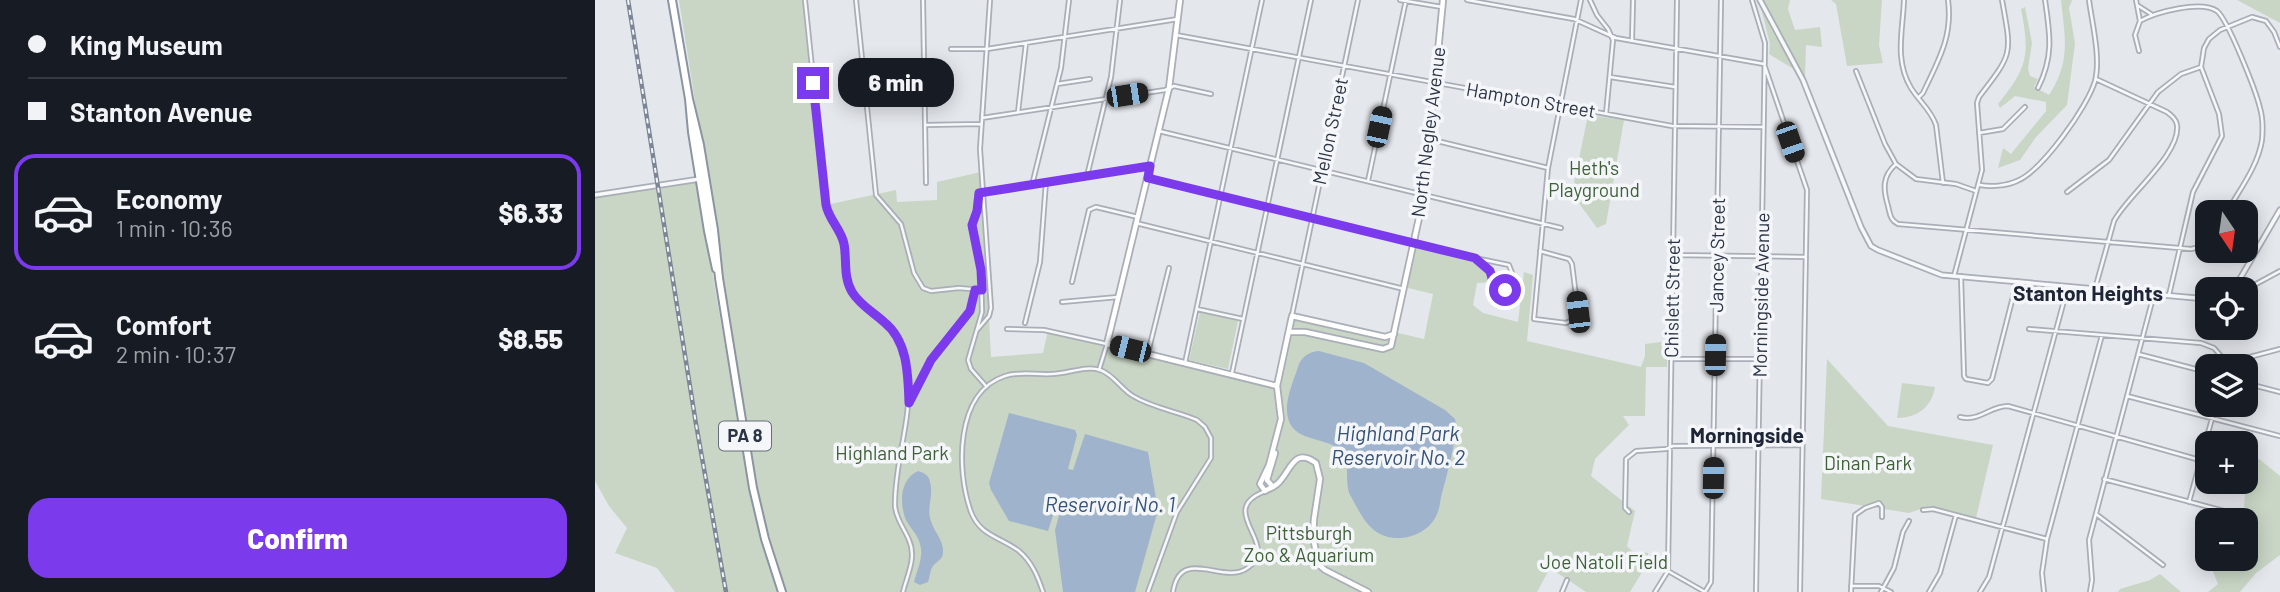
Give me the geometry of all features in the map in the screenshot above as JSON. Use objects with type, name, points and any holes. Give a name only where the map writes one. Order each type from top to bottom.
[{"type":"highway","name":"PA 8","points":[[673,1],[689,99],[689,114],[756,500],[782,592]]},
{"type":"main road","points":[[1180,0],[1169,88],[1107,344],[1277,386]]},
{"type":"main road","name":"North Negley Avenue","points":[[1289,332],[1305,332],[1383,349],[1391,346],[1424,195],[1443,0]]},
{"type":"main road","points":[[1292,316],[1385,337],[1394,334]]},
{"type":"main road","name":"Mellon Street","points":[[1276,440],[1281,415],[1277,386],[1292,316]]},
{"type":"main road","points":[[1273,487],[1268,480],[1276,440]]},
{"type":"main road","points":[[1276,440],[1260,484],[1265,491],[1280,483],[1296,460],[1307,458],[1317,465],[1320,479],[1313,536],[1318,564],[1368,592]]},
{"type":"street","points":[[805,0],[829,216],[838,228],[843,242],[846,274],[851,290],[864,306],[890,326],[900,341],[906,368],[909,403],[895,499],[896,514],[909,539],[912,552],[911,568],[903,592]]},
{"type":"street","points":[[856,0],[876,195],[901,224],[914,273],[923,288],[932,291],[959,288],[982,290]]},
{"type":"street","points":[[923,0],[926,183]]},
{"type":"street","points":[[978,329],[989,316],[991,309],[980,149],[990,0]]},
{"type":"street","points":[[1032,185],[1061,68],[1069,0]]},
{"type":"street","points":[[1087,176],[1111,77],[1119,0]]},
{"type":"street","points":[[1185,363],[1262,0]]},
{"type":"street","points":[[1232,374],[1311,0]]},
{"type":"street","name":"Mellon Street","points":[[1292,316],[1358,0]]},
{"type":"street","points":[[1400,0],[1442,7]]},
{"type":"street","points":[[1467,0],[1577,20],[1611,36],[1632,41],[1764,64],[1807,190],[1800,592]]},
{"type":"street","points":[[1540,251],[1569,259],[1572,264],[1578,312],[1574,319],[1566,323],[1534,320],[1540,251],[1548,168],[1581,0]]},
{"type":"street","points":[[1590,0],[1613,40],[1606,114]]},
{"type":"street","points":[[1632,41],[1633,0]]},
{"type":"street","name":"Chislett Street","points":[[1668,571],[1677,0]]},
{"type":"street","name":"Jancey Street","points":[[1705,592],[1711,582],[1721,0]]},
{"type":"street","name":"Morningside Avenue","points":[[1752,0],[1765,43],[1756,592]]},
{"type":"street","points":[[1759,0],[1803,80],[1866,239],[1878,250],[1934,273],[2195,298]]},
{"type":"street","points":[[1904,0],[1900,57],[1908,81],[1936,125],[1943,183]]},
{"type":"street","points":[[1919,97],[1947,42],[1950,23],[1948,0]]},
{"type":"street","points":[[1954,276],[1983,162],[1976,109],[1979,97],[2005,64],[2007,57],[2009,40],[2002,0]]},
{"type":"street","points":[[2038,88],[2049,58],[2050,41],[2045,0]]},
{"type":"street","points":[[1979,185],[2009,184],[2027,176],[2085,106],[2096,79],[2096,50],[2089,0]]},
{"type":"street","points":[[1368,181],[1406,1]]},
{"type":"street","points":[[2136,2],[2151,14]]},
{"type":"street","points":[[2136,2],[2140,21],[2135,35],[2139,51]]},
{"type":"street","points":[[2140,21],[2151,14],[2198,5],[2217,10],[2228,27],[2259,104],[2263,130],[2252,169],[2234,200]]},
{"type":"street","points":[[2169,296],[2193,192],[2222,136],[2219,114],[2201,67],[2202,54],[2209,39],[2252,17],[2260,18],[2270,26],[2280,47]]},
{"type":"street","points":[[951,49],[987,49],[1178,19]]},
{"type":"street","name":"Hampton Street","points":[[1176,35],[1675,125],[1763,127]]},
{"type":"street","points":[[1018,112],[1026,43]]},
{"type":"street","points":[[2067,192],[2109,160],[2158,92],[2181,74],[2201,67]]},
{"type":"street","points":[[1856,71],[1885,144],[1896,164],[1916,178],[1963,186],[1976,191]]},
{"type":"street","points":[[1610,77],[1675,87]]},
{"type":"street","points":[[1057,84],[1090,79]]},
{"type":"street","points":[[2095,289],[2114,221],[2157,169],[2176,135],[2175,119],[2167,112],[2096,79]]},
{"type":"street","points":[[982,118],[1174,86],[1211,94]]},
{"type":"street","points":[[1979,133],[2003,129],[2025,107]]},
{"type":"street","points":[[925,125],[981,124]]},
{"type":"street","points":[[1159,131],[1561,228]]},
{"type":"street","points":[[1429,139],[1548,168]]},
{"type":"street","points":[[1896,164],[1886,176],[1884,191],[1893,222],[2195,249]]},
{"type":"street","points":[[986,386],[968,362],[982,316],[981,270],[972,225],[977,211],[978,194],[1150,166]]},
{"type":"street","points":[[595,195],[702,178]]},
{"type":"street","points":[[1148,178],[1510,266],[1514,278],[1511,288],[1495,289],[1488,268],[1475,258]]},
{"type":"street","points":[[1025,323],[1040,262],[1046,183]]},
{"type":"street","points":[[1072,282],[1089,210],[1096,207],[1138,217]]},
{"type":"street","points":[[2241,277],[2280,210]]},
{"type":"street","points":[[1136,223],[1404,289]]},
{"type":"street","points":[[1673,255],[1806,257]]},
{"type":"street","points":[[1488,268],[1492,266],[1492,261]]},
{"type":"street","points":[[1148,354],[1170,268]]},
{"type":"street","points":[[2258,283],[2280,271]]},
{"type":"street","points":[[1961,276],[1965,378],[1990,383],[2017,281]]},
{"type":"street","points":[[1980,592],[1989,577],[2068,286]]},
{"type":"street","points":[[909,403],[931,360],[970,311],[975,290]]},
{"type":"street","points":[[2090,592],[2092,580],[2088,540],[2154,294]]},
{"type":"street","points":[[1062,302],[1118,297]]},
{"type":"street","points":[[1197,309],[1243,319]]},
{"type":"street","points":[[1007,329],[1044,330],[1107,344],[1099,370]]},
{"type":"street","points":[[2029,329],[2208,344],[2218,354]]},
{"type":"street","points":[[2044,592],[2042,573],[2047,539],[2102,335]]},
{"type":"street","points":[[2258,355],[2280,349]]},
{"type":"street","points":[[2138,354],[2195,370]]},
{"type":"street","points":[[1671,359],[1760,359]]},
{"type":"street","points":[[1043,592],[1035,572],[1023,556],[982,529],[972,515],[963,470],[964,432],[971,406],[986,386],[1000,378],[1013,374],[1048,375],[1091,369],[1099,370],[1135,397],[1202,423],[1212,441],[1211,458],[1177,512],[1148,592]]},
{"type":"street","points":[[2258,386],[2280,392]]},
{"type":"street","points":[[2127,396],[2280,436]]},
{"type":"street","points":[[1960,417],[1977,418],[1996,408],[2008,406],[2195,458]]},
{"type":"street","points":[[2209,431],[2212,419]]},
{"type":"street","points":[[1629,512],[1625,508],[1626,460],[1636,451],[1714,446],[1803,445]]},
{"type":"street","points":[[2104,479],[2212,508]]},
{"type":"street","points":[[2189,502],[2195,481]]},
{"type":"street","points":[[1173,592],[1177,579],[1188,569],[1204,567],[1235,573],[1251,564],[1258,544],[1246,521],[1245,508],[1255,495],[1265,491]]},
{"type":"street","points":[[1851,592],[1855,515],[1879,503],[1882,517]]},
{"type":"street","points":[[1923,510],[1933,509],[2047,539]]},
{"type":"street","points":[[2095,514],[2162,565]]},
{"type":"street","points":[[1929,592],[1940,573],[1956,515]]},
{"type":"street","points":[[1881,592],[1894,568],[1903,532],[1909,521]]},
{"type":"street","points":[[1655,592],[1668,571],[1705,592]]},
{"type":"street","points":[[1562,592],[1567,580]]},
{"type":"street","points":[[1851,586],[1883,587],[1891,592]]},
{"type":"green space","name":"Highland Park","points":[[679,0],[805,0],[826,205],[896,190],[897,202],[937,200],[937,182],[981,172],[991,308],[991,357],[1043,353],[1048,330],[1277,386],[1289,332],[1305,332],[1390,349],[1394,332],[1424,339],[1433,294],[1404,287],[1414,242],[1467,255],[1485,265],[1493,282],[1477,283],[1473,305],[1483,313],[1518,322],[1524,272],[1533,275],[1527,341],[1641,367],[1645,344],[1668,341],[1667,367],[1646,367],[1645,416],[1623,416],[1629,425],[1595,459],[1591,476],[1635,511],[1627,546],[1632,551],[1648,553],[1648,563],[1668,570],[1647,564],[1630,592],[1586,592],[1550,568],[1537,592],[786,592],[762,512],[754,474]]},
{"type":"green space","points":[[1759,0],[1790,0],[1788,9],[1795,30],[1820,27],[1822,47],[1806,45],[1805,76],[1769,54],[1770,44]]},
{"type":"green space","points":[[1831,0],[1882,0],[1879,45],[1883,63],[1847,66],[1836,4]]},
{"type":"green space","points":[[2061,0],[2072,0],[2069,8],[2075,43],[2067,105],[2036,137],[2020,160],[1998,168],[2003,148],[2011,154],[2046,111],[2046,102],[2015,96],[2000,108],[1998,104],[2016,80],[2024,60],[2026,50],[2021,9],[2025,7],[2032,43],[2028,69],[2030,76],[2038,79],[2034,87],[2049,95],[2064,60]]},
{"type":"green space","points":[[2237,0],[2280,0],[2280,23]]},
{"type":"green space","name":"Heth's Playground","points":[[1588,115],[1624,120],[1606,224],[1597,228],[1578,202],[1574,183]]},
{"type":"green space","points":[[692,182],[697,184],[751,497],[777,592],[675,592],[657,568],[615,553],[627,528],[609,506],[595,481],[595,198]]},
{"type":"green space","points":[[1200,312],[1238,321],[1228,369],[1189,360]]},
{"type":"green space","points":[[1294,320],[1385,338],[1388,340],[1387,347],[1294,329]]},
{"type":"green space","name":"Dinan Park","points":[[1827,359],[1888,426],[1993,445],[1976,518],[1930,506],[1909,513],[1821,499]]},
{"type":"green space","points":[[1902,383],[1935,387],[1927,406],[1911,416],[1897,418]]},
{"type":"green space","points":[[2258,459],[2280,476],[2280,555],[2256,573],[2240,592],[2208,592],[2218,584],[2213,571],[2258,571],[2258,508],[2244,507],[2245,494],[2258,494]]},
{"type":"green space","points":[[2160,574],[2181,592],[2118,592],[2120,589],[2150,580]]},
{"type":"water","name":"Highland Park Reservoir No. 2","points":[[1319,351],[1364,363],[1445,410],[1455,419],[1457,431],[1438,512],[1432,522],[1418,533],[1409,537],[1391,537],[1370,527],[1350,495],[1345,458],[1340,450],[1302,435],[1294,429],[1289,420],[1287,406],[1298,366],[1305,356]]},
{"type":"water","name":"Reservoir No. 1","points":[[1009,413],[1075,430],[1077,435],[1068,469],[1073,470],[1085,434],[1148,452],[1158,510],[1135,592],[1063,592],[1055,530],[1062,505],[1057,503],[1048,531],[1009,521],[989,483]]},
{"type":"water","points":[[918,471],[929,480],[930,516],[943,553],[932,568],[928,582],[920,585],[914,582],[921,559],[920,544],[906,520],[902,506],[904,486]]},
{"type":"railway","points":[[628,0],[696,424],[726,592]]},
{"type":"district","name":"Stanton Heights","points":[[2088,294]]},
{"type":"district","name":"Morningside","points":[[1747,436]]},
{"type":"route","points":[[813,83],[826,205],[829,216],[842,237],[846,279],[857,299],[898,336],[906,368],[909,403],[931,360],[970,311],[975,290],[982,290],[972,225],[979,193],[1150,166],[1148,178],[1475,258],[1490,271],[1495,289],[1505,290]]},
{"type":"park label","name":"Pittsburgh Zoo & Aquarium","points":[[1309,544]]},
{"type":"park label","name":"Joe Natoli Field","points":[[1604,562]]}]
